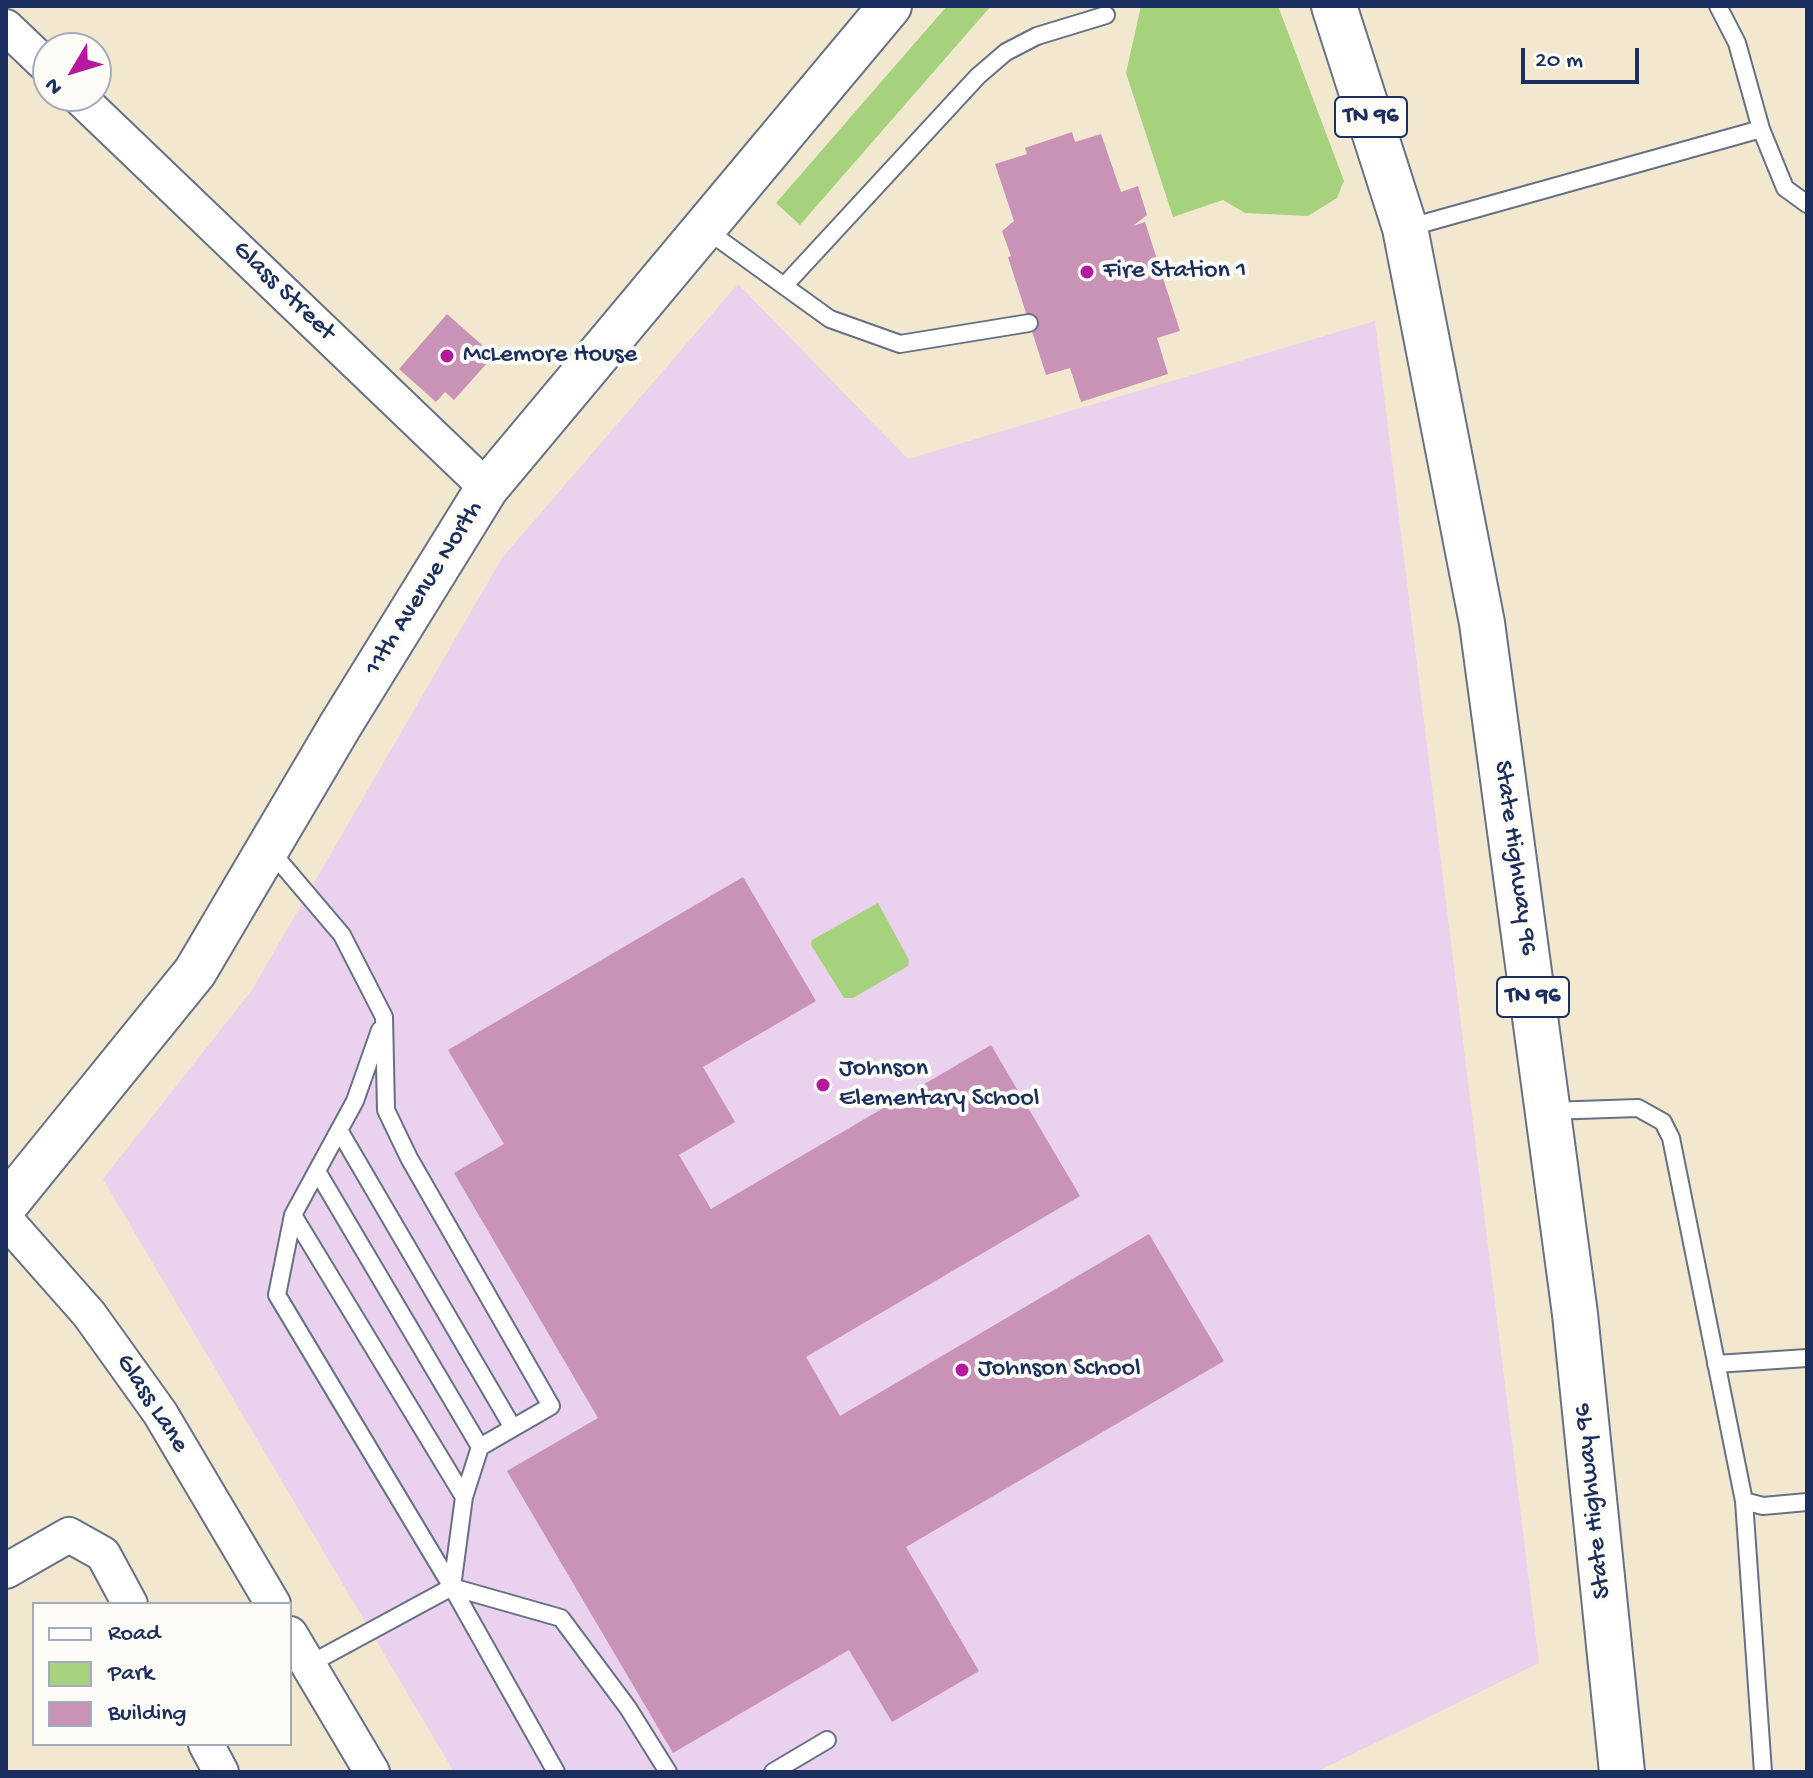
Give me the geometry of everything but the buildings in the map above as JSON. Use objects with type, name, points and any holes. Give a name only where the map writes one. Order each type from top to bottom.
[{"type":"main road","name":"State Highway 96","points":[[1334,6],[1405,228],[1482,623],[1575,1314],[1622,1772]]},
{"type":"street","name":"11th Avenue North","points":[[6,1205],[195,972],[487,488],[704,228],[875,11]]},
{"type":"street","points":[[6,27],[32,52]]},
{"type":"street","name":"Glass Street","points":[[95,112],[487,488]]},
{"type":"street","name":"Glass Lane","points":[[6,1220],[89,1314],[160,1413],[272,1602]]},
{"type":"street","points":[[6,1571],[69,1535],[103,1554],[129,1602]]},
{"type":"street","points":[[292,1637],[372,1772]]},
{"type":"street","points":[[207,1746],[221,1772]]},
{"type":"lane","points":[[1718,6],[1737,43],[1761,129],[1785,188],[1807,204]]},
{"type":"lane","points":[[784,286],[978,76],[1006,52],[1037,36],[1106,15]]},
{"type":"lane","points":[[1405,228],[1761,129]]},
{"type":"lane","points":[[704,228],[830,319],[900,344],[1029,323]]},
{"type":"lane","points":[[268,848],[342,935],[384,1017],[386,1110],[409,1158],[551,1406],[480,1447],[464,1497],[452,1587]]},
{"type":"lane","points":[[384,1017],[355,1101],[293,1215],[277,1295],[452,1587],[556,1772]]},
{"type":"lane","points":[[1548,1111],[1638,1108],[1663,1122],[1671,1138],[1744,1501],[1763,1772]]},
{"type":"lane","points":[[339,1130],[513,1428]]},
{"type":"lane","points":[[317,1171],[480,1447]]},
{"type":"lane","points":[[293,1215],[464,1497]]},
{"type":"lane","points":[[1716,1364],[1807,1358]]},
{"type":"lane","points":[[1744,1501],[1763,1506],[1807,1502]]},
{"type":"lane","points":[[308,1665],[452,1587],[561,1618],[628,1708],[668,1772]]},
{"type":"lane","points":[[773,1772],[827,1740]]},
{"type":"shaded area","name":"Johnson Elementary School","points":[[738,284],[908,459],[1375,321],[1539,1663],[1316,1772],[454,1772],[103,1179],[252,990],[502,558]]},
{"type":"green space","points":[[947,6],[991,6],[800,225],[776,203]]},
{"type":"green space","points":[[1141,6],[1278,6],[1344,181],[1337,198],[1308,216],[1245,213],[1223,200],[1173,217],[1126,73]]},
{"type":"green space","points":[[878,903],[909,960],[908,966],[853,998],[844,998],[811,945],[812,940]]},
{"type":"place","name":"Fire Station 1","points":[[1087,272]]},
{"type":"place","name":"McLemore House","points":[[447,356]]},
{"type":"place","name":"Johnson Elementary School","points":[[823,1085]]},
{"type":"place","name":"Johnson School","points":[[962,1370]]}]
